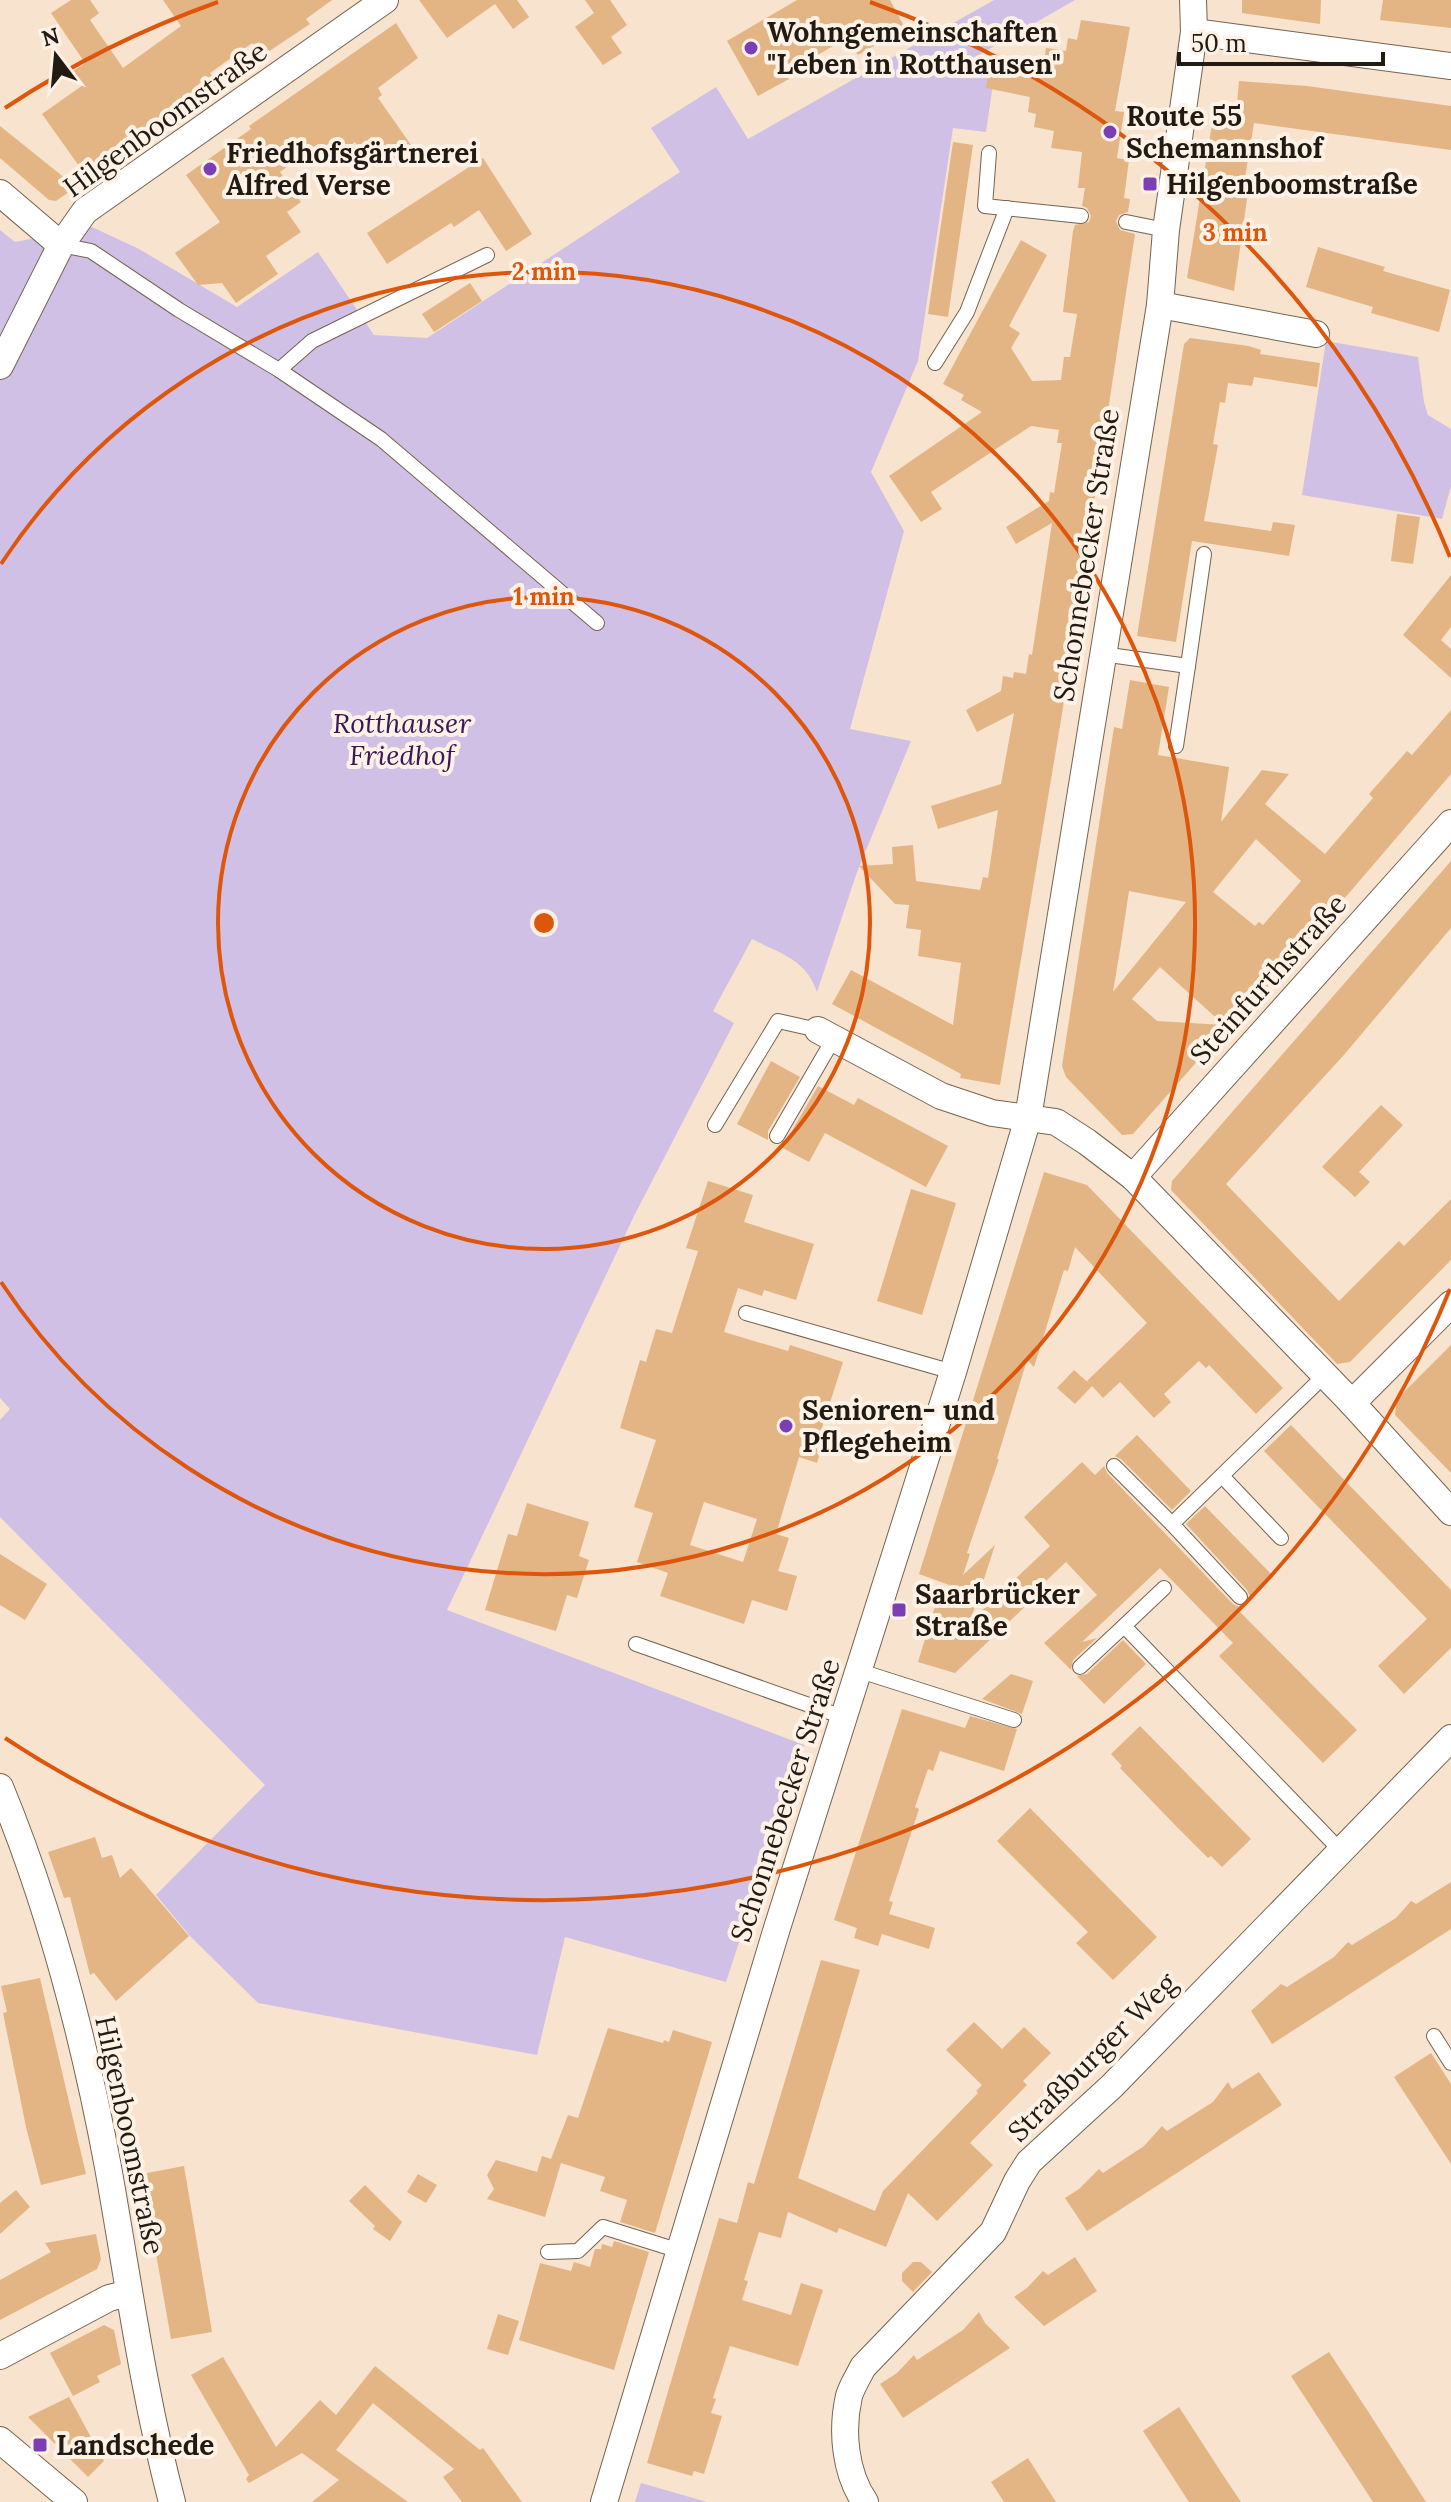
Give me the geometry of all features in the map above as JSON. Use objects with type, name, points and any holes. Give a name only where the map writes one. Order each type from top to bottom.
[{"type":"street","name":"Hilgenboomstraße","points":[[0,366],[61,245],[85,211],[385,0]]},
{"type":"street","name":"Schonnebecker Straße","points":[[604,2502],[777,1928],[846,1718],[1028,1118],[1160,305],[1166,230],[1194,32],[1193,0]]},
{"type":"street","points":[[1194,32],[1451,66]]},
{"type":"street","points":[[0,193],[61,245]]},
{"type":"street","points":[[1160,305],[1316,334]]},
{"type":"street","name":"Steinfurthstraße","points":[[1133,1177],[1451,823]]},
{"type":"street","points":[[826,1034],[941,1096],[992,1113],[1056,1122],[1133,1177],[1352,1403],[1451,1512]]},
{"type":"street","points":[[1352,1403],[1451,1304]]},
{"type":"street","name":"Straßburger Weg","points":[[865,2502],[848,2460],[845,2425],[850,2394],[863,2367],[993,2232],[1029,2162],[1112,2086],[1451,1738]]},
{"type":"street","name":"Hilgenboomstraße","points":[[0,1787],[50,1927],[87,2067],[155,2438],[172,2502]]},
{"type":"street","points":[[0,2356],[109,2298],[129,2293]]},
{"type":"street","points":[[0,2440],[74,2502]]},
{"type":"lane","points":[[989,153],[985,206],[1081,216]]},
{"type":"lane","points":[[935,363],[967,312],[1007,208]]},
{"type":"lane","points":[[1126,222],[1166,230]]},
{"type":"lane","points":[[61,245],[91,251],[179,310],[279,370],[381,439],[597,623]]},
{"type":"lane","points":[[279,370],[312,341],[487,255]]},
{"type":"lane","points":[[1176,746],[1204,554]]},
{"type":"lane","points":[[1102,654],[1188,666]]},
{"type":"lane","points":[[715,1125],[778,1021],[826,1034],[777,1136]]},
{"type":"lane","points":[[746,1313],[953,1372]]},
{"type":"lane","points":[[1172,1524],[1325,1375]]},
{"type":"lane","points":[[1114,1466],[1240,1597]]},
{"type":"lane","points":[[1222,1476],[1281,1538]]},
{"type":"lane","points":[[1080,1667],[1164,1588]]},
{"type":"lane","points":[[1124,1626],[1341,1851]]},
{"type":"lane","points":[[636,1644],[846,1718]]},
{"type":"lane","points":[[860,1671],[1014,1720]]},
{"type":"lane","points":[[1434,2036],[1451,2063]]},
{"type":"lane","points":[[548,2252],[578,2251],[603,2227],[680,2251]]},
{"type":"green space","name":"Rotthauser Friedhof","points":[[994,0],[1075,0],[977,56],[993,84],[986,132],[953,128],[918,361],[871,472],[904,531],[850,729],[911,741],[857,872],[817,992],[799,965],[752,939],[713,1011],[734,1023],[634,1216],[447,1610],[804,1745],[726,1982],[565,1937],[537,2055],[258,2003],[190,1936],[156,1895],[265,1785],[0,1517],[0,1420],[10,1409],[0,1398],[0,230],[15,242],[92,227],[139,249],[237,307],[318,252],[374,335],[427,338],[680,172],[651,128],[716,87],[748,139]]},
{"type":"green space","points":[[1326,341],[1418,357],[1428,415],[1451,429],[1451,486],[1442,519],[1302,495]]},
{"type":"green space","points":[[641,2483],[707,2502],[635,2502]]},
{"type":"building","points":[[71,0],[90,0],[99,13],[90,20],[123,68],[181,26],[163,0],[332,0],[306,19],[310,24],[262,56],[252,43],[210,73],[219,85],[89,180],[42,114],[83,85],[73,71],[85,63],[51,13]]},
{"type":"building","points":[[419,0],[517,0],[529,17],[513,29],[495,4],[447,38]]},
{"type":"building","points":[[585,0],[610,0],[627,25],[611,37],[622,53],[603,65],[575,27],[594,13]]},
{"type":"building","name":"Wohngemeinschaften \"Leben in Rotthausen\"","points":[[797,0],[890,0],[905,28],[858,55],[847,38],[786,73],[789,79],[758,96],[727,41]]},
{"type":"building","points":[[1242,0],[1321,0],[1320,24],[1242,13]]},
{"type":"building","points":[[1383,0],[1451,0],[1451,28],[1380,20]]},
{"type":"building","points":[[1081,20],[1130,27],[1115,111],[1124,112],[1117,158],[1129,160],[1124,198],[1130,199],[1128,212],[1119,215],[1116,221],[1120,230],[1135,234],[1091,522],[1086,521],[1079,571],[1083,572],[1062,714],[1000,1085],[960,1078],[961,1074],[832,1004],[851,970],[953,1025],[961,963],[918,956],[921,930],[906,928],[909,905],[895,904],[859,866],[893,864],[892,847],[913,845],[916,881],[980,890],[983,877],[988,878],[998,810],[938,829],[931,806],[1001,784],[1014,713],[977,732],[966,710],[1001,691],[1003,676],[1013,678],[1014,672],[1026,674],[1029,654],[1032,655],[1052,523],[1016,544],[1006,527],[1049,501],[1050,492],[1054,493],[1062,443],[1057,443],[1059,430],[1031,426],[931,492],[942,509],[921,522],[889,476],[982,412],[961,400],[964,395],[943,384],[1021,240],[1047,255],[1009,326],[1020,333],[1011,348],[1032,381],[1061,380],[1064,357],[1070,357],[1077,314],[1063,312],[1073,231],[1075,225],[1089,222],[1091,216],[1082,206],[1085,188],[1078,188],[1082,152],[1051,148],[1054,131],[1034,127],[1036,114],[1028,112],[1030,97],[986,88],[988,73],[1033,77],[1036,61],[1044,62],[1046,48],[1066,51],[1068,38],[1077,40]]},
{"type":"building","points":[[396,23],[418,58],[378,88],[382,95],[378,98],[416,152],[397,165],[387,150],[369,162],[355,142],[330,161],[318,144],[280,172],[301,202],[287,212],[301,232],[266,256],[278,274],[236,303],[222,283],[198,285],[175,253],[220,222],[186,175],[251,129],[249,126]]},
{"type":"building","points":[[1239,81],[1307,86],[1451,106],[1451,150],[1254,123],[1245,178],[1250,178],[1234,291],[1187,278],[1214,112],[1236,116]]},
{"type":"building","points":[[0,126],[76,187],[56,201],[49,200],[0,158]]},
{"type":"building","points":[[953,142],[973,145],[948,317],[928,314]]},
{"type":"building","points":[[483,158],[532,234],[506,251],[479,210],[454,227],[451,223],[387,264],[367,233]]},
{"type":"building","points":[[1318,247],[1385,267],[1383,271],[1450,290],[1439,332],[1371,313],[1373,307],[1306,287]]},
{"type":"building","points":[[470,283],[482,301],[434,332],[422,314]]},
{"type":"building","points":[[1190,338],[1249,346],[1261,350],[1260,354],[1320,363],[1317,387],[1254,377],[1252,386],[1228,383],[1225,403],[1220,402],[1213,444],[1218,445],[1204,521],[1271,531],[1273,522],[1295,525],[1289,556],[1192,541],[1176,642],[1137,636],[1184,344]]},
{"type":"building","points":[[1397,514],[1420,517],[1413,564],[1391,561]]},
{"type":"building","points":[[1451,575],[1451,627],[1441,640],[1451,649],[1451,678],[1403,635]]},
{"type":"building","points":[[1130,680],[1169,687],[1158,755],[1229,767],[1221,822],[1262,770],[1289,774],[1265,804],[1325,854],[1373,798],[1369,794],[1407,751],[1412,755],[1451,710],[1451,774],[1204,1058],[1202,1056],[1133,1134],[1122,1135],[1066,1077],[1062,1066],[1114,727],[1122,729]],"holes":[[[1256,839],[1301,881],[1263,925],[1259,922],[1255,926],[1213,892]],[[1129,891],[1186,902],[1113,992]],[[1160,967],[1224,1025],[1157,1021],[1132,999]]]},
{"type":"building","points":[[1451,861],[1451,928],[1343,1056],[1226,1184],[1339,1301],[1399,1241],[1404,1246],[1451,1199],[1451,1260],[1350,1362],[1337,1364],[1171,1190],[1172,1181]]},
{"type":"building","points":[[771,1061],[800,1077],[768,1131],[768,1140],[737,1124]]},
{"type":"building","points":[[818,1086],[854,1105],[858,1098],[948,1146],[926,1187],[825,1133],[809,1162],[779,1146],[786,1141]]},
{"type":"building","points":[[1381,1105],[1403,1125],[1359,1172],[1370,1182],[1355,1197],[1322,1167]]},
{"type":"building","points":[[1044,1172],[1087,1185],[1283,1388],[1256,1414],[1209,1365],[1206,1368],[1199,1361],[1164,1394],[1171,1402],[1154,1418],[1120,1382],[1103,1398],[1087,1381],[1147,1323],[1075,1247],[1068,1271],[1064,1270],[1034,1367],[1027,1360],[999,1459],[967,1553],[970,1554],[963,1575],[995,1545],[970,1622],[1050,1546],[1024,1517],[1082,1462],[1095,1475],[1104,1466],[1107,1473],[1239,1607],[1237,1609],[1357,1730],[1323,1763],[1219,1656],[1233,1643],[1160,1568],[1082,1642],[1097,1638],[1073,1660],[1071,1670],[1044,1643],[1097,1595],[1066,1562],[1027,1599],[1030,1602],[955,1673],[918,1662],[937,1600],[952,1586],[919,1574]]},
{"type":"building","points":[[708,1181],[753,1195],[744,1222],[814,1244],[796,1300],[764,1290],[762,1296],[738,1288],[724,1332],[788,1351],[790,1345],[843,1362],[820,1434],[825,1436],[817,1463],[799,1457],[776,1534],[789,1538],[778,1571],[797,1576],[787,1611],[752,1600],[744,1624],[660,1596],[668,1573],[637,1562],[653,1513],[634,1507],[656,1440],[620,1428],[640,1360],[646,1362],[656,1329],[672,1333],[698,1251],[686,1248]],"holes":[[[704,1502],[757,1519],[743,1562],[690,1545]]]},
{"type":"building","points":[[911,1189],[956,1203],[922,1315],[877,1301]]},
{"type":"building","points":[[1451,1345],[1451,1473],[1395,1415],[1397,1399]]},
{"type":"building","points":[[1074,1370],[1092,1386],[1075,1404],[1057,1388]]},
{"type":"building","points":[[1291,1425],[1451,1590],[1451,1648],[1404,1694],[1378,1666],[1427,1619],[1264,1451]]},
{"type":"building","points":[[1137,1435],[1191,1491],[1172,1510],[1115,1456]]},
{"type":"building","points":[[527,1503],[589,1522],[579,1556],[589,1560],[577,1598],[567,1595],[556,1631],[485,1610],[508,1534],[517,1536]]},
{"type":"building","points":[[1205,1506],[1273,1576],[1250,1597],[1186,1524]]},
{"type":"building","points":[[0,1554],[47,1584],[25,1620],[0,1605]]},
{"type":"building","points":[[1123,1640],[1146,1664],[1104,1704],[1077,1676],[1087,1674]]},
{"type":"building","points":[[1011,1674],[1033,1681],[1022,1714],[982,1699]]},
{"type":"building","points":[[902,1709],[965,1728],[970,1716],[1017,1729],[1004,1771],[940,1751],[933,1771],[928,1769],[915,1807],[919,1809],[889,1901],[893,1902],[889,1914],[935,1928],[929,1949],[882,1934],[878,1946],[854,1938],[857,1928],[834,1920]]},
{"type":"building","points":[[1140,1726],[1251,1839],[1222,1867],[1211,1856],[1208,1858],[1177,1827],[1120,1768],[1122,1766],[1111,1754]]},
{"type":"building","points":[[1030,1808],[1157,1937],[1113,1980],[1076,1943],[1088,1932],[997,1841]]},
{"type":"building","points":[[95,1837],[102,1858],[112,1855],[120,1878],[131,1868],[189,1936],[116,2001],[94,1973],[90,1975],[70,1897],[64,1898],[48,1852]]},
{"type":"building","points":[[1451,1882],[1451,1929],[1272,2044],[1251,2011],[1281,1984],[1287,1987],[1334,1957],[1348,1942],[1352,1945],[1396,1918],[1411,1901],[1416,1904]]},
{"type":"building","points":[[821,1960],[860,1970],[798,2178],[875,2211],[883,2191],[978,2093],[976,2091],[982,2085],[946,2050],[974,2022],[1002,2049],[1024,2027],[1051,2053],[1023,2081],[1027,2085],[970,2143],[993,2165],[937,2221],[908,2193],[886,2247],[839,2228],[837,2233],[788,2212],[781,2238],[759,2232],[744,2280],[748,2281],[742,2300],[791,2315],[801,2283],[823,2290],[798,2366],[730,2346],[713,2398],[716,2399],[711,2413],[722,2416],[704,2474],[694,2471],[692,2476],[647,2463],[719,2218],[737,2223],[748,2182],[754,2184]]},
{"type":"building","points":[[40,1978],[86,2174],[41,2185],[3,2013],[7,2012],[1,1986]]},
{"type":"building","points":[[608,2028],[663,2043],[664,2040],[669,2042],[673,2030],[712,2042],[655,2233],[620,2222],[627,2200],[600,2191],[605,2177],[561,2163],[545,2217],[487,2199],[494,2189],[487,2175],[496,2160],[537,2172],[542,2156],[551,2159],[568,2115],[578,2118]]},
{"type":"building","points":[[1431,2053],[1451,2084],[1451,2164],[1394,2077]]},
{"type":"building","points":[[1259,2072],[1282,2105],[1087,2231],[1065,2198],[1099,2169],[1103,2173],[1144,2146],[1162,2126],[1167,2131],[1213,2102],[1228,2082],[1232,2089]]},
{"type":"building","points":[[184,2166],[212,2332],[171,2339],[142,2174]]},
{"type":"building","points":[[418,2174],[437,2185],[426,2203],[407,2192]]},
{"type":"building","points":[[365,2185],[402,2222],[390,2241],[373,2229],[375,2226],[349,2201]]},
{"type":"building","points":[[16,2190],[30,2207],[0,2234],[0,2203]]},
{"type":"building","points":[[96,2234],[101,2259],[97,2269],[0,2320],[0,2280],[51,2252],[45,2243]]},
{"type":"building","points":[[614,2241],[649,2252],[614,2370],[519,2340],[540,2263],[571,2271],[574,2262],[590,2267],[595,2249],[601,2249],[602,2244],[612,2247]]},
{"type":"building","points":[[1075,2257],[1097,2291],[1044,2326],[1014,2297],[1043,2271],[1048,2275]]},
{"type":"building","points":[[913,2262],[921,2262],[932,2272],[913,2292],[902,2281],[902,2273]]},
{"type":"building","points":[[979,2312],[985,2323],[1010,2348],[903,2418],[880,2384],[897,2373],[914,2355],[917,2360],[963,2330]]},
{"type":"building","points":[[498,2314],[519,2321],[508,2355],[487,2349]]},
{"type":"building","points":[[104,2325],[114,2330],[121,2364],[97,2376],[100,2382],[73,2396],[50,2353]]},
{"type":"building","points":[[1329,2352],[1426,2502],[1373,2502],[1291,2376]]},
{"type":"building","points":[[223,2357],[276,2447],[320,2400],[336,2415],[375,2366],[480,2450],[483,2448],[522,2502],[462,2502],[443,2477],[454,2469],[373,2403],[336,2450],[408,2502],[312,2502],[339,2480],[302,2453],[249,2483],[246,2479],[249,2475],[191,2375]]},
{"type":"building","points":[[69,2397],[104,2461],[88,2477],[28,2417]]},
{"type":"building","points":[[1179,2407],[1241,2502],[1189,2502],[1143,2431]]},
{"type":"building","points":[[1028,2458],[1056,2502],[1004,2502],[991,2482]]},
{"type":"place","name":"Wohngemeinschaften \"Leben in Rotthausen\"","points":[[751,48]]},
{"type":"place","name":"Route 55 Schemannshof","points":[[1110,132]]},
{"type":"place","name":"Friedhofsgärtnerei Alfred Verse","points":[[210,169]]},
{"type":"place","name":"Hilgenboomstraße","points":[[1150,184]]},
{"type":"place","name":"Senioren- und Pflegeheim","points":[[786,1426]]},
{"type":"place","name":"Saarbrücker Straße","points":[[899,1610]]},
{"type":"place","name":"Landschede","points":[[40,2445]]}]
